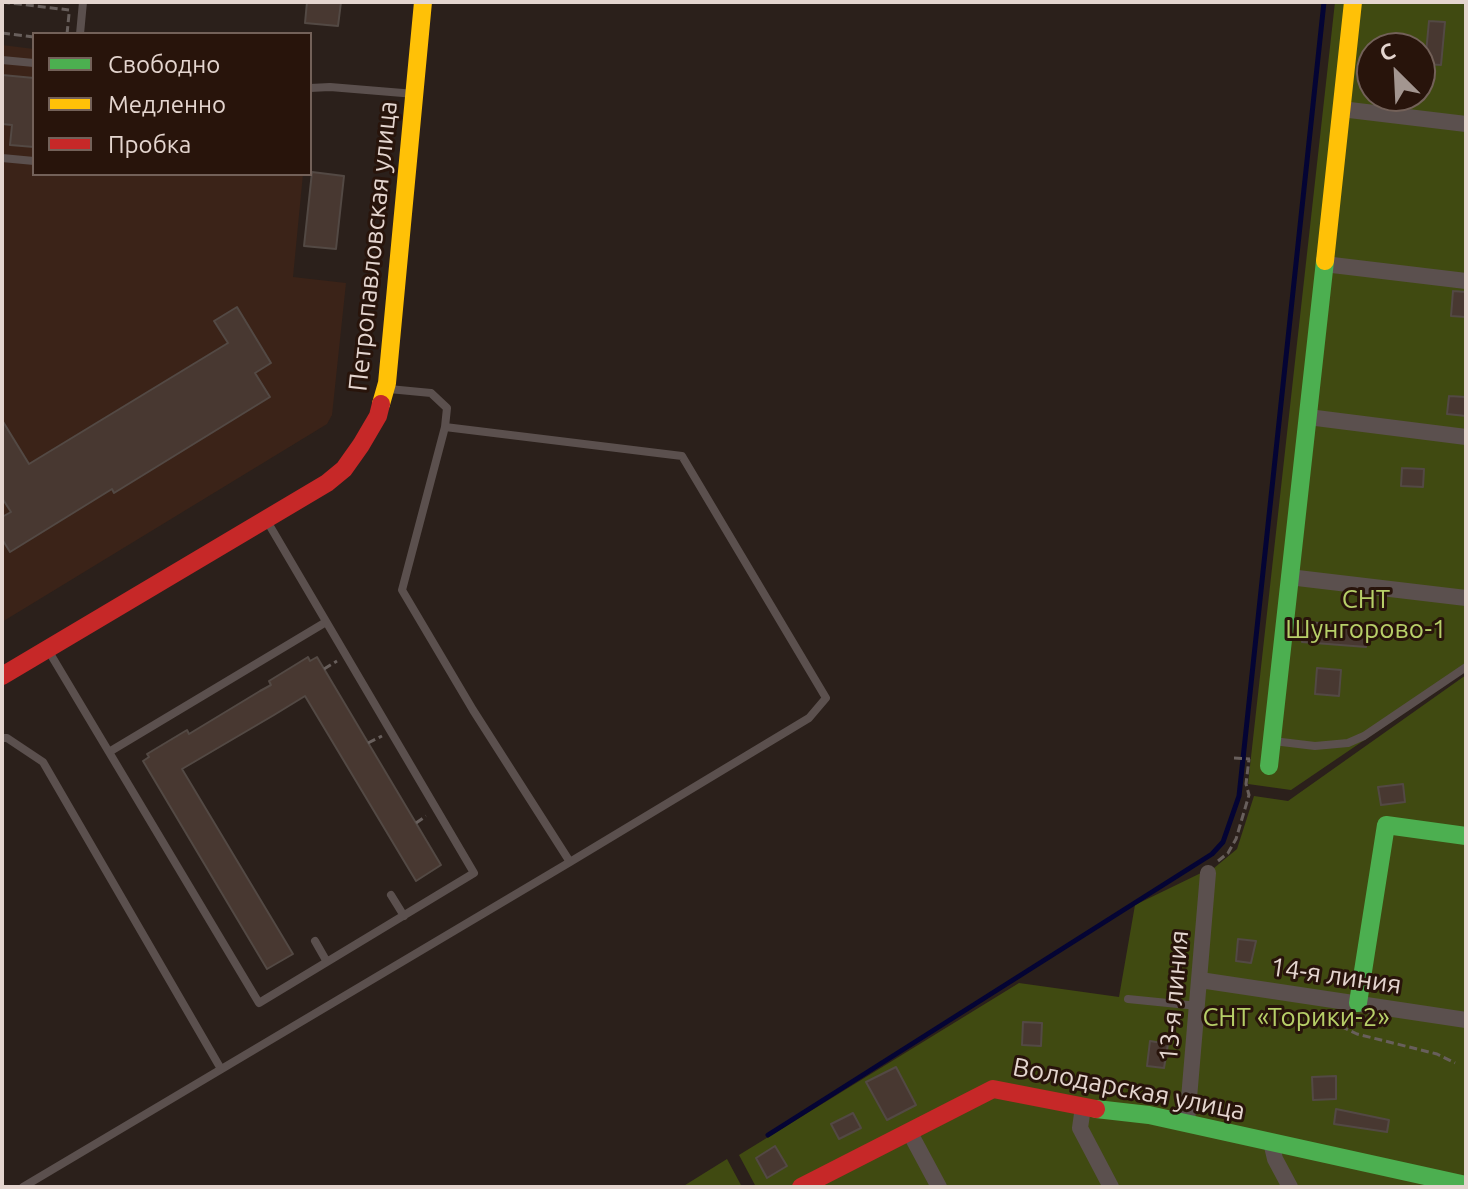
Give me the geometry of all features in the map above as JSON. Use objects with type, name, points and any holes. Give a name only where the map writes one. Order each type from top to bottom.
[{"type":"street","name":"Петропавловская улица","points":[[2,676],[327,483],[344,469],[378,416],[385,388],[423,2]]},
{"type":"street","points":[[1269,766],[1353,2]]},
{"type":"street","points":[[1341,109],[1466,124]]},
{"type":"street","points":[[1324,264],[1466,281]]},
{"type":"street","points":[[1308,417],[1466,437]]},
{"type":"street","points":[[1289,577],[1466,598]]},
{"type":"street","points":[[1350,1002],[1386,825],[1466,836]]},
{"type":"street","name":"13-я линия","points":[[1187,1122],[1209,867]]},
{"type":"street","name":"14-я линия","points":[[1200,980],[1466,1020]]},
{"type":"street","name":"Володарская улица","points":[[801,1187],[993,1089],[1083,1107],[1187,1122],[1462,1185]]},
{"type":"street","points":[[1083,1107],[1080,1128],[1111,1187]]},
{"type":"street","points":[[910,1133],[939,1187]]},
{"type":"street","points":[[1271,1142],[1275,1159],[1290,1187]]},
{"type":"lane","points":[[80,32],[83,2]]},
{"type":"lane","points":[[2,60],[32,63]]},
{"type":"lane","points":[[312,88],[416,94]]},
{"type":"lane","points":[[2,158],[32,161]]},
{"type":"lane","points":[[385,388],[431,393],[447,408],[445,427],[402,590],[473,710],[570,862]]},
{"type":"lane","points":[[23,1187],[809,718],[826,698],[682,456],[445,427]]},
{"type":"lane","points":[[48,649],[259,1003],[474,873],[267,521]]},
{"type":"lane","points":[[109,752],[326,622]]},
{"type":"lane","points":[[1272,740],[1315,746],[1348,743],[1364,736],[1466,667]]},
{"type":"lane","points":[[2,738],[7,738],[43,762],[221,1069]]},
{"type":"lane","points":[[391,895],[404,916]]},
{"type":"lane","points":[[315,941],[327,962]]},
{"type":"lane","points":[[1128,999],[1198,1006]]},
{"type":"path","points":[[2,2],[69,10]]},
{"type":"path","points":[[67,32],[70,2]]},
{"type":"path","points":[[2,33],[32,37]]},
{"type":"path","points":[[324,669],[337,661]]},
{"type":"path","points":[[368,743],[382,736]]},
{"type":"path","points":[[1209,867],[1228,853],[1236,839],[1249,795],[1246,784],[1249,759],[1234,758]]},
{"type":"path","points":[[416,823],[429,814]]},
{"type":"path","points":[[1350,1002],[1338,1025],[1357,1034],[1437,1054],[1455,1063]]},
{"type":"shaded area","points":[[2,45],[32,49],[32,176],[303,176],[293,277],[346,283],[332,415],[327,424],[2,622]]},
{"type":"green space","name":"СНТ Шунгорово-1","points":[[1335,2],[1466,2],[1466,671],[1291,790],[1248,784]]},
{"type":"green space","name":"СНТ «Торики-2»","points":[[1466,675],[1466,1187],[756,1187],[739,1155],[1019,983],[1119,997],[1135,905],[1201,873],[1208,873],[1237,849],[1254,796],[1288,801]]},
{"type":"green space","points":[[727,1159],[742,1187],[682,1187]]},
{"type":"building","points":[[307,2],[341,2],[338,26],[305,23]]},
{"type":"building","points":[[1429,21],[1445,22],[1441,65],[1436,65],[1436,32],[1428,32]]},
{"type":"building","points":[[2,75],[32,78],[32,147],[10,145],[12,125],[2,124]]},
{"type":"building","points":[[312,172],[344,176],[336,249],[304,246]]},
{"type":"building","points":[[1453,291],[1466,292],[1466,317],[1451,316]]},
{"type":"building","points":[[237,307],[271,363],[255,373],[270,397],[114,493],[112,489],[10,552],[2,539],[2,517],[11,512],[2,498],[2,420],[29,464],[228,343],[214,321]]},
{"type":"building","points":[[1449,396],[1466,397],[1466,416],[1447,414]]},
{"type":"building","points":[[1402,468],[1424,469],[1423,487],[1401,486]]},
{"type":"building","points":[[1304,621],[1367,630],[1366,647],[1302,642]]},
{"type":"building","points":[[308,657],[310,661],[317,657],[441,865],[416,881],[305,696],[182,769],[293,954],[267,969],[143,761],[149,757],[147,754],[187,730],[189,734],[271,685],[269,681]]},
{"type":"building","points":[[1317,668],[1341,670],[1339,696],[1315,694]]},
{"type":"building","points":[[1403,784],[1405,802],[1381,805],[1378,787]]},
{"type":"building","points":[[1238,939],[1256,941],[1251,963],[1236,961]]},
{"type":"building","points":[[1023,1022],[1042,1023],[1041,1046],[1022,1045]]},
{"type":"building","points":[[1150,1041],[1168,1044],[1164,1068],[1147,1066]]},
{"type":"building","points":[[896,1067],[916,1105],[887,1120],[866,1082]]},
{"type":"building","points":[[1336,1076],[1336,1099],[1313,1100],[1312,1077]]},
{"type":"building","points":[[1336,1109],[1389,1120],[1387,1132],[1334,1124]]},
{"type":"building","points":[[853,1113],[861,1128],[839,1139],[831,1124]]},
{"type":"building","points":[[775,1146],[787,1166],[767,1178],[756,1158]]},
{"type":"waterway","points":[[768,1135],[1212,854],[1223,842],[1239,796],[1324,2]]},
{"type":"traffic: fast","points":[[1269,766],[1325,261]]},
{"type":"traffic: fast","points":[[1358,1003],[1386,825],[1466,836]]},
{"type":"traffic: fast","points":[[1096,1109],[1149,1115],[1466,1185]]},
{"type":"traffic: slow","points":[[381,404],[387,383],[423,2]]},
{"type":"traffic: slow","points":[[1325,261],[1353,2]]},
{"type":"traffic: jam","points":[[2,676],[327,483],[344,469],[361,445],[378,416],[381,404]]},
{"type":"traffic: jam","points":[[801,1187],[993,1089],[1096,1109]]}]
